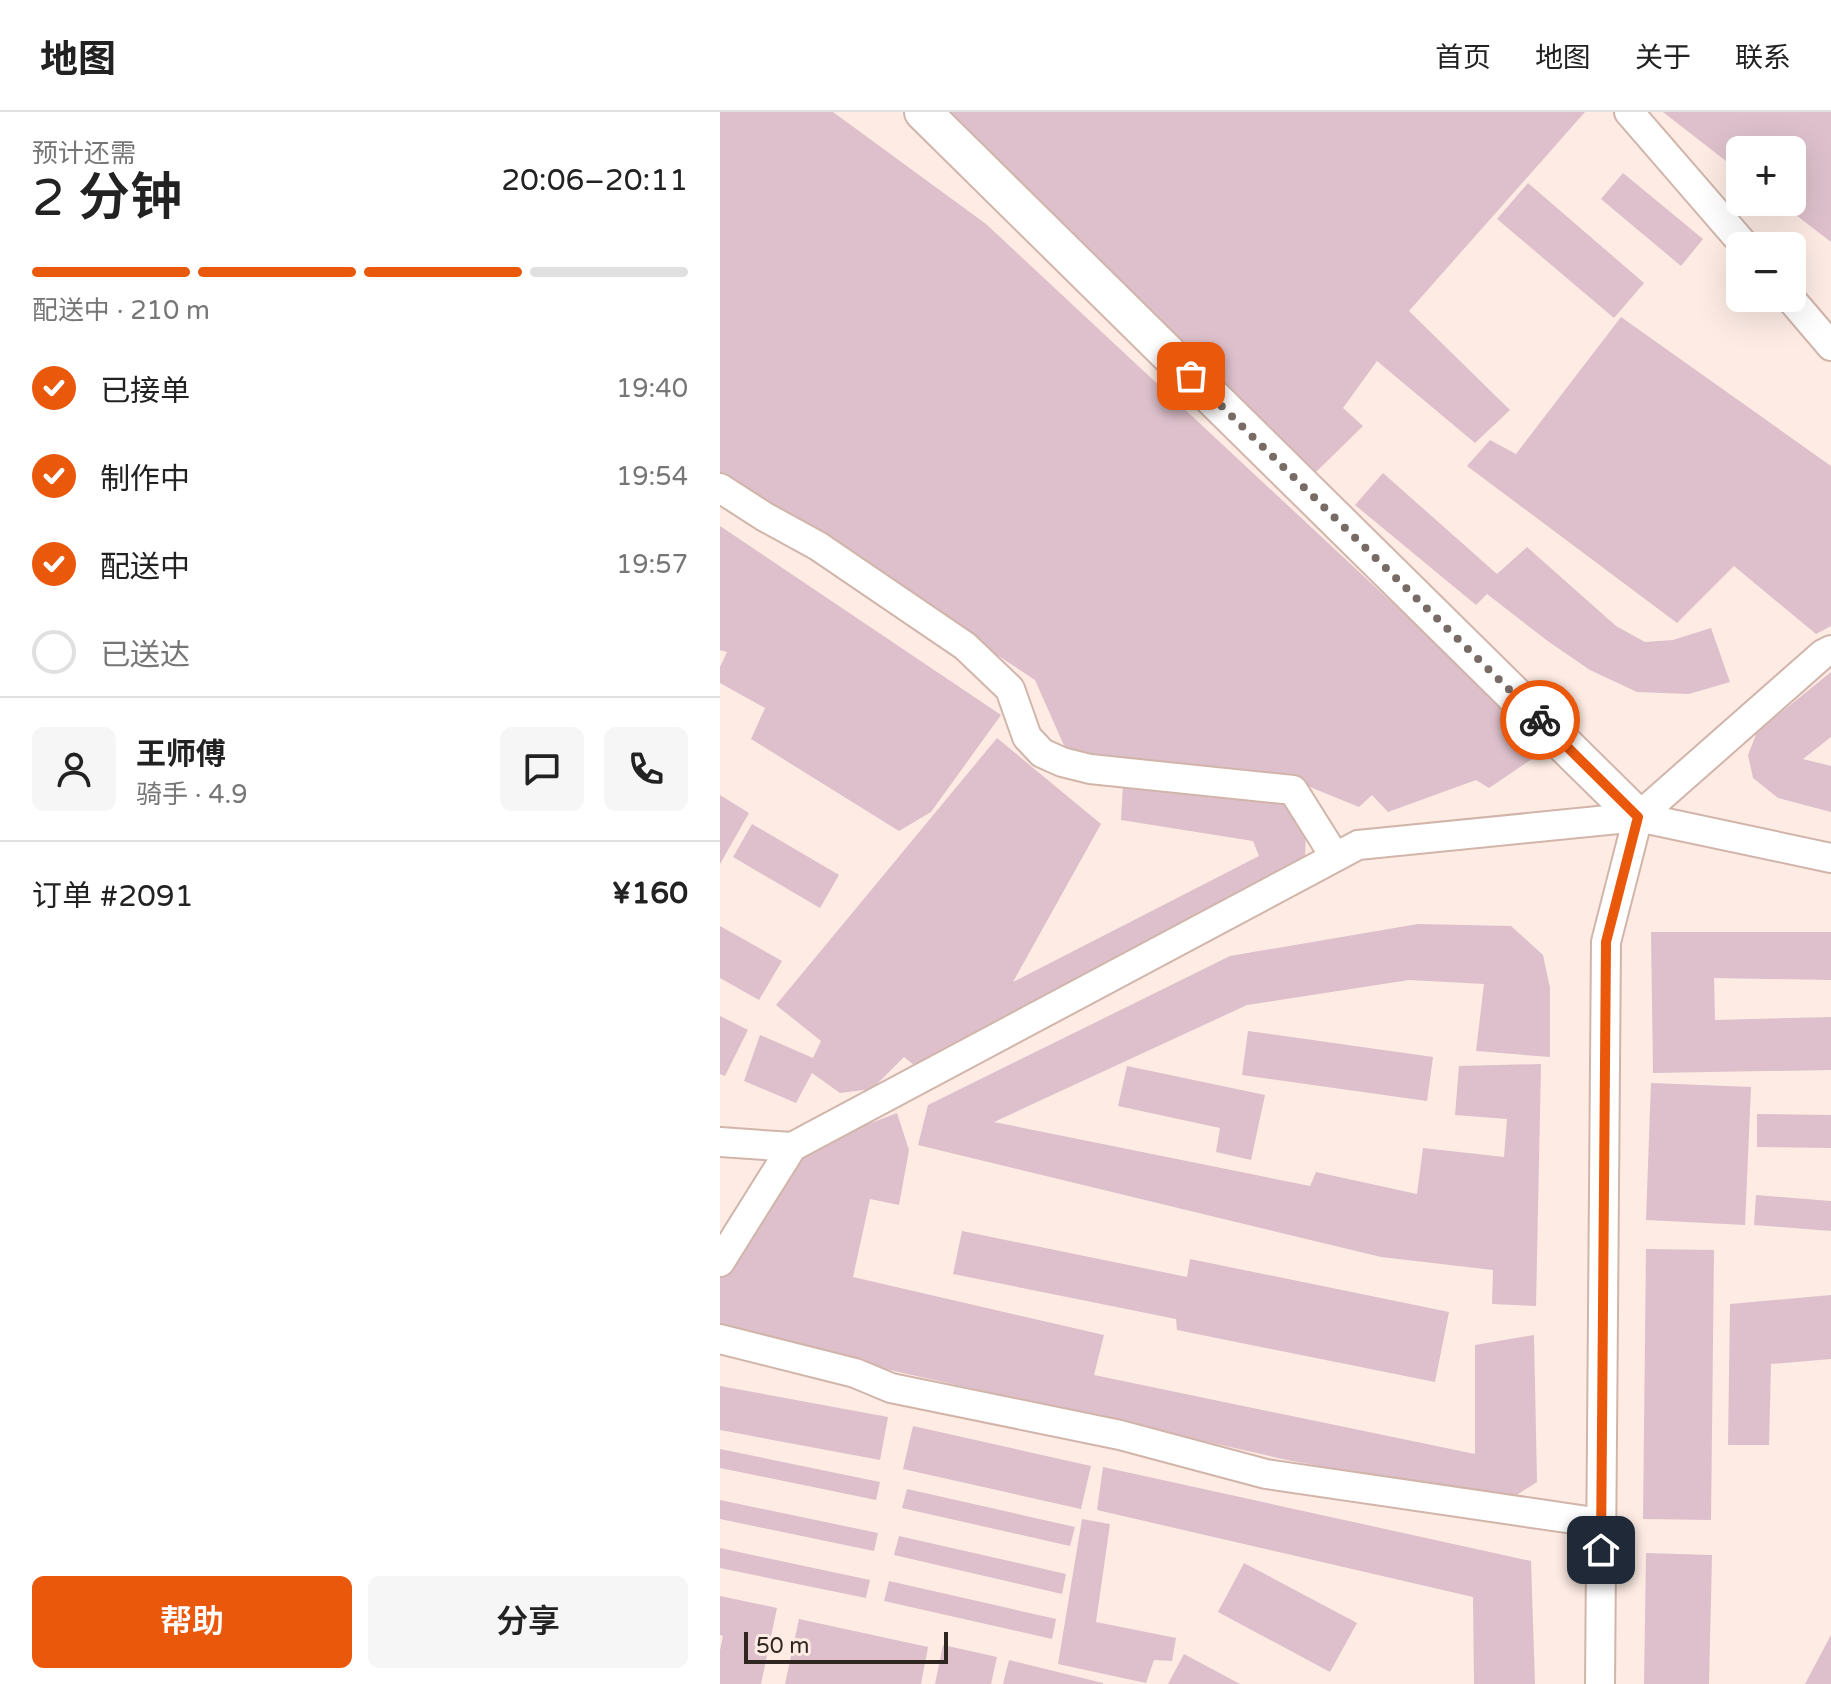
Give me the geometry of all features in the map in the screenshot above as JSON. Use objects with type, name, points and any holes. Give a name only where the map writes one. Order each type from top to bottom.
[{"type":"street","points":[[923,112],[1638,817]]},
{"type":"street","points":[[1629,112],[1733,232]]},
{"type":"street","points":[[1802,312],[1831,346]]},
{"type":"street","points":[[720,488],[818,546],[965,646],[1010,689],[1027,737],[1042,753],[1090,769],[1293,790],[1335,857]]},
{"type":"street","points":[[1600,1684],[1606,942],[1638,817],[1831,650]]},
{"type":"street","points":[[720,1262],[792,1147],[1358,845],[1638,817],[1831,858]]},
{"type":"street","points":[[720,1142],[792,1147]]},
{"type":"street","points":[[720,1339],[855,1373],[891,1388],[1120,1435],[1266,1474],[1601,1523]]},
{"type":"building","points":[[720,112],[833,112],[986,224],[1548,748],[1489,788],[1476,780],[1388,812],[1372,795],[1359,807],[1310,787],[1066,750],[1035,680],[720,472]]},
{"type":"building","points":[[945,112],[1585,112],[1409,311],[1510,410],[1475,443],[1377,361],[1343,408],[1363,426],[1314,474]]},
{"type":"building","points":[[1663,112],[1831,112],[1831,242],[1797,216],[1806,216],[1806,136],[1726,136],[1726,161]]},
{"type":"building","points":[[1623,173],[1703,239],[1681,266],[1601,199]]},
{"type":"building","points":[[1528,183],[1644,283],[1614,318],[1497,219]]},
{"type":"building","points":[[1621,317],[1831,466],[1831,626],[1816,634],[1734,566],[1677,623],[1467,466],[1490,440],[1516,454]]},
{"type":"building","points":[[1383,473],[1497,574],[1527,547],[1616,626],[1645,642],[1673,640],[1711,628],[1730,682],[1689,694],[1637,692],[1590,670],[1487,594],[1476,605],[1355,505]]},
{"type":"building","points":[[720,526],[1001,715],[931,812],[899,831],[751,739],[765,708],[720,683],[720,667],[727,652],[720,650]]},
{"type":"building","points":[[1831,672],[1831,737],[1803,759],[1831,766],[1831,812],[1778,798],[1753,778],[1748,755],[1757,732]]},
{"type":"building","points":[[997,738],[1101,824],[1013,982],[1259,856],[1253,841],[1121,820],[1123,783],[1291,803],[1306,824],[1305,863],[919,1069],[904,1057],[872,1089],[840,1093],[812,1073],[796,1103],[744,1081],[760,1035],[813,1058],[821,1041],[776,1005]]},
{"type":"building","points":[[720,795],[749,813],[720,864]]},
{"type":"building","points":[[752,824],[839,875],[820,908],[733,857]]},
{"type":"building","points":[[1418,924],[1511,926],[1543,955],[1550,988],[1550,1057],[1476,1051],[1484,984],[1409,980],[1247,1005],[994,1122],[1310,1186],[1316,1172],[1417,1194],[1423,1148],[1504,1157],[1507,1119],[1455,1115],[1459,1066],[1541,1064],[1536,1306],[1492,1304],[1493,1270],[1381,1257],[918,1145],[928,1105],[1230,956]]},
{"type":"building","points":[[720,926],[782,961],[759,1000],[720,978]]},
{"type":"building","points":[[1651,932],[1831,932],[1831,980],[1714,978],[1715,1020],[1831,1017],[1831,1070],[1653,1073]]},
{"type":"building","points":[[720,1016],[748,1030],[725,1076],[720,1074]]},
{"type":"building","points":[[1248,1031],[1433,1057],[1427,1101],[1242,1075]]},
{"type":"building","points":[[1127,1066],[1265,1095],[1251,1160],[1216,1152],[1220,1128],[1118,1106]]},
{"type":"building","points":[[1651,1083],[1751,1087],[1745,1225],[1646,1220]]},
{"type":"building","points":[[897,1113],[909,1150],[899,1205],[870,1199],[853,1277],[1104,1335],[1094,1375],[1475,1454],[1475,1345],[1534,1335],[1537,1482],[1507,1501],[1287,1460],[720,1330],[720,1277],[798,1151]]},
{"type":"building","points":[[1757,1114],[1831,1115],[1831,1148],[1757,1147]]},
{"type":"building","points":[[1756,1195],[1831,1201],[1831,1231],[1754,1225]]},
{"type":"building","points":[[962,1231],[1187,1277],[1190,1259],[1449,1312],[1435,1382],[1177,1330],[1176,1319],[953,1274]]},
{"type":"building","points":[[1646,1249],[1714,1250],[1711,1520],[1643,1519]]},
{"type":"building","points":[[1831,1295],[1831,1359],[1771,1364],[1769,1445],[1728,1445],[1730,1304]]},
{"type":"building","points":[[720,1386],[888,1417],[880,1460],[720,1430]]},
{"type":"building","points":[[913,1426],[1091,1466],[1081,1509],[903,1469]]},
{"type":"building","points":[[720,1449],[880,1482],[876,1500],[720,1468]]},
{"type":"building","points":[[1103,1467],[1531,1561],[1535,1684],[1474,1684],[1473,1597],[1097,1510]]},
{"type":"building","points":[[907,1489],[1075,1527],[1070,1546],[902,1508]]},
{"type":"building","points":[[720,1500],[878,1533],[874,1551],[720,1519]]},
{"type":"building","points":[[1082,1519],[1110,1524],[1096,1622],[1176,1638],[1172,1661],[1154,1660],[1146,1683],[1058,1664]]},
{"type":"building","points":[[899,1536],[1066,1574],[1062,1594],[894,1555]]},
{"type":"building","points":[[720,1548],[870,1580],[866,1598],[720,1568]]},
{"type":"building","points":[[1646,1553],[1712,1555],[1709,1684],[1644,1684]]},
{"type":"building","points":[[1244,1563],[1357,1623],[1330,1672],[1218,1612]]},
{"type":"building","points":[[889,1581],[1056,1619],[1052,1639],[884,1601]]},
{"type":"building","points":[[720,1596],[777,1608],[761,1684],[720,1684],[723,1636],[720,1635]]},
{"type":"building","points":[[799,1619],[928,1647],[921,1684],[785,1684]]},
{"type":"building","points":[[1831,1635],[1831,1684],[1805,1684]]},
{"type":"building","points":[[943,1645],[997,1657],[991,1684],[935,1684]]},
{"type":"building","points":[[1184,1654],[1240,1684],[1168,1684]]},
{"type":"building","points":[[1009,1660],[1103,1683],[1103,1684],[1003,1684]]},
{"type":"way so far","points":[[1191,376],[1540,720]]},
{"type":"route","points":[[1540,720],[1638,817],[1606,942],[1601,1550]]}]
